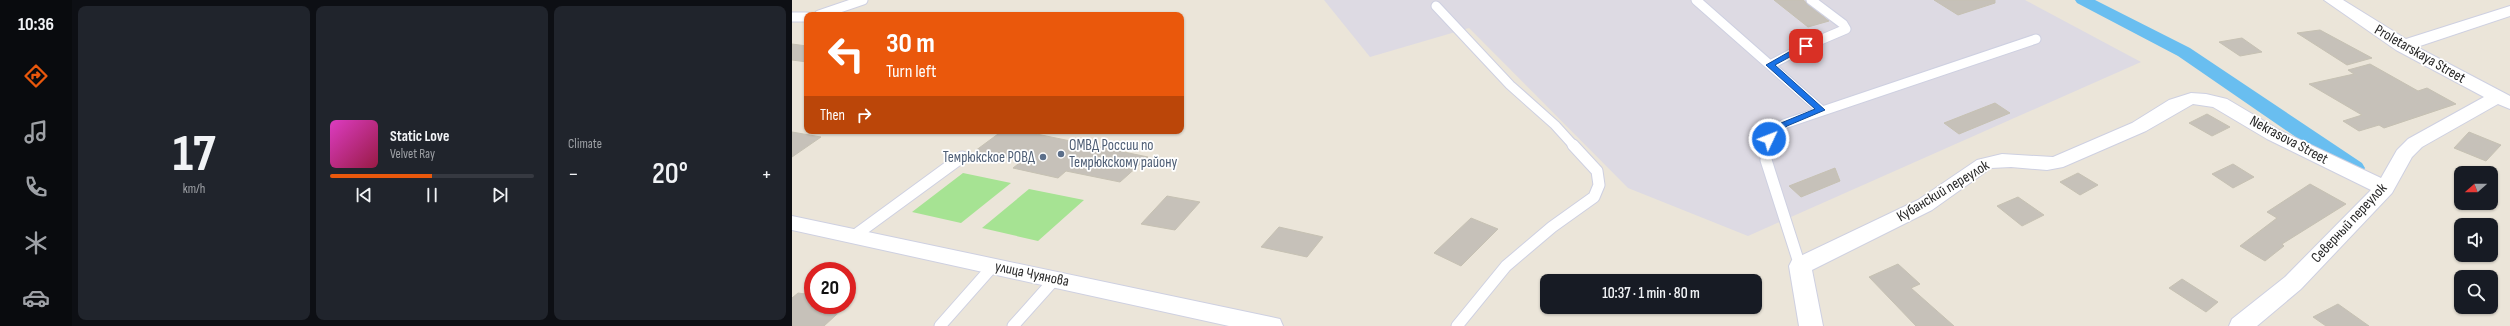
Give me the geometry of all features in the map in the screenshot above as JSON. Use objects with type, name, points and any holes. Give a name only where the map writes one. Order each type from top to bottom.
[{"type":"street","name":"Proletarskaya Street","points":[[2332,0],[2402,46],[2503,100]]},
{"type":"street","points":[[2402,46],[2510,11]]},
{"type":"street","name":"Nekrasova Street","points":[[2191,98],[2220,103],[2274,135],[2385,188]]},
{"type":"street","name":"Кубанский переулок","points":[[1800,266],[1925,205],[1984,164],[1995,160],[2008,159],[2041,164],[2056,163],[2139,127],[2176,104],[2191,98]]},
{"type":"street","name":"Северный переулок","points":[[2241,326],[2292,283],[2385,188],[2404,154],[2415,143],[2482,107],[2503,100]]},
{"type":"street","name":"улица Чуянова","points":[[792,223],[1271,326]]},
{"type":"street","points":[[1800,266],[1812,326]]},
{"type":"lane","points":[[828,12],[863,0]]},
{"type":"lane","points":[[1696,0],[1821,110]]},
{"type":"lane","points":[[1770,65],[1806,46],[1846,29],[1843,24],[1811,0]]},
{"type":"lane","points":[[1436,6],[1510,85],[1555,125],[1597,171],[1599,185],[1594,197],[1552,227],[1506,266],[1458,326]]},
{"type":"lane","points":[[792,17],[804,17]]},
{"type":"lane","points":[[1800,266],[1766,160],[1769,139],[1784,124],[1821,110],[2036,39]]},
{"type":"lane","points":[[854,236],[962,157]]},
{"type":"lane","points":[[940,326],[993,266]]},
{"type":"lane","points":[[1013,326],[1054,279]]},
{"type":"shaded area","points":[[1324,0],[2025,0],[2141,62],[1748,236],[1628,188],[1469,28],[1370,57]]},
{"type":"green space","points":[[963,173],[1011,183],[961,223],[912,212]]},
{"type":"green space","points":[[1029,189],[1084,200],[1038,241],[982,228]]},
{"type":"building","points":[[1774,0],[1803,0],[1829,21],[1808,27]]},
{"type":"building","points":[[1934,0],[1995,0],[1995,3],[1958,15]]},
{"type":"building","points":[[2320,30],[2372,58],[2347,65],[2297,33]]},
{"type":"building","points":[[2242,38],[2262,52],[2240,56],[2219,42]]},
{"type":"building","points":[[792,44],[804,46],[804,62],[792,60]]},
{"type":"building","points":[[2370,64],[2418,91],[2427,88],[2456,104],[2384,128],[2379,125],[2359,131],[2343,121],[2362,115],[2309,84],[2354,74],[2348,70]]},
{"type":"building","points":[[1995,103],[2010,113],[1959,134],[1944,123]]},
{"type":"building","points":[[2207,114],[2230,127],[2212,136],[2189,123]]},
{"type":"building","points":[[792,132],[821,137],[792,157]]},
{"type":"building","points":[[2469,132],[2501,145],[2486,161],[2454,148]]},
{"type":"building","name":"ОМВД России по Темрюкскому району","points":[[998,134],[1037,134],[1148,157],[1120,182],[1066,171],[1058,178],[1013,168],[1022,161],[975,151]]},
{"type":"building","points":[[2233,164],[2254,177],[2233,188],[2212,174]]},
{"type":"building","points":[[1835,168],[1840,181],[1801,197],[1789,186]]},
{"type":"building","points":[[2078,173],[2098,185],[2080,195],[2060,182]]},
{"type":"building","points":[[2310,184],[2346,204],[2282,244],[2284,246],[2265,261],[2240,246],[2277,218],[2267,212]]},
{"type":"building","points":[[1167,196],[1200,202],[1175,230],[1141,224]]},
{"type":"building","points":[[2018,197],[2044,215],[2022,226],[1997,206]]},
{"type":"building","points":[[1471,218],[1498,229],[1461,266],[1434,253]]},
{"type":"building","points":[[1279,227],[1323,237],[1307,257],[1261,247]]},
{"type":"building","points":[[1898,264],[1920,284],[1911,288],[1954,326],[1916,326],[1869,277]]},
{"type":"building","points":[[2182,279],[2218,302],[2206,312],[2169,288]]},
{"type":"building","points":[[798,293],[804,294],[804,314],[837,314],[824,326],[792,326],[792,298]]},
{"type":"building","points":[[2338,304],[2369,326],[2326,326],[2313,317]]},
{"type":"waterway","points":[[2083,0],[2184,52],[2355,168]]},
{"type":"place","name":"ОМВД России по Темрюкскому району","points":[[1061,154]]},
{"type":"place","name":"Темрюкское РОВД","points":[[1043,157]]},
{"type":"route","points":[[1769,139],[1784,124],[1821,110],[1770,65],[1806,46]]}]
